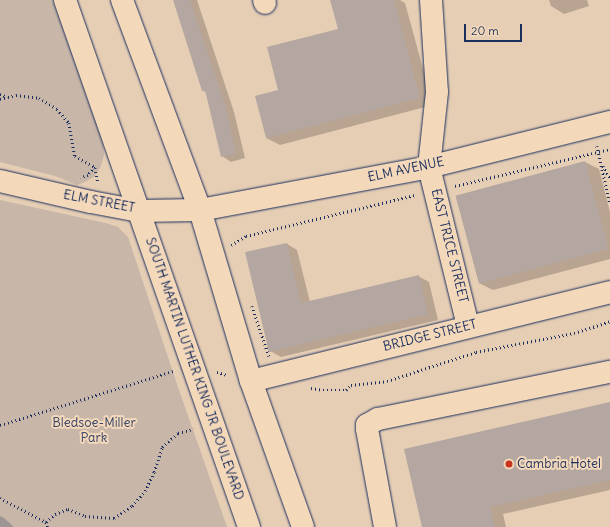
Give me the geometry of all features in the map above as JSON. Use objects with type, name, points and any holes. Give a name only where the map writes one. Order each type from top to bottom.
[{"type":"main road","name":"SOUTH MARTIN LUTHER KING JR BOULEVARD","points":[[65,0],[249,527]]},
{"type":"main road","points":[[122,0],[200,210],[251,381],[303,527]]},
{"type":"main road","points":[[429,166],[438,92],[431,0]]},
{"type":"main road","name":"ELM AVENUE","points":[[200,210],[429,166],[602,124]]},
{"type":"main road","name":"EAST TRICE STREET","points":[[429,166],[468,326]]},
{"type":"main road","name":"ELM STREET","points":[[0,180],[91,202],[139,211],[200,210]]},
{"type":"main road","name":"BRIDGE STREET","points":[[251,381],[610,292]]},
{"type":"main road","points":[[385,527],[367,425],[378,419],[610,372]]},
{"type":"path","points":[[0,94],[7,97]]},
{"type":"path","points":[[0,99],[16,95],[39,98],[57,109],[69,124],[75,156],[95,167],[88,175],[74,179]]},
{"type":"path","points":[[602,124],[598,152],[610,203]]},
{"type":"path","points":[[229,249],[237,240],[246,236],[610,149]]},
{"type":"path","points":[[601,162],[610,178]]},
{"type":"path","points":[[251,302],[275,374]]},
{"type":"path","points":[[323,390],[346,390],[351,385],[387,381],[476,352],[574,333],[610,321]]},
{"type":"path","points":[[0,425],[192,366]]},
{"type":"path","points":[[191,421],[195,436]]},
{"type":"path","points":[[46,522],[55,514],[68,510],[85,516],[114,518],[132,506],[148,484],[162,447],[178,433],[192,429]]},
{"type":"path","points":[[0,498],[46,522],[48,527]]},
{"type":"green space","points":[[0,0],[53,0],[103,142],[104,155],[101,166],[95,176],[85,182],[77,185],[55,176],[0,162]]},
{"type":"green space","name":"Bledsoe-Miller Park","points":[[0,200],[106,223],[118,227],[128,237],[227,527],[14,527],[0,516]]},
{"type":"shaded area","points":[[0,516],[4,518],[14,527],[0,527]]},
{"type":"building","points":[[173,0],[190,0],[225,105],[236,153],[221,157],[205,90],[202,91]]},
{"type":"building","points":[[330,0],[394,0],[420,98],[266,138],[255,96],[278,90],[267,47],[338,29]]},
{"type":"building","points":[[585,161],[609,249],[479,284],[456,196]]},
{"type":"building","points":[[287,243],[301,303],[419,275],[428,314],[269,352],[245,252]]},
{"type":"building","name":"Cambria Hotel","points":[[610,402],[610,480],[490,507],[495,527],[422,527],[404,449]]},
{"type":"place","name":"Cambria Hotel","points":[[509,464]]}]
